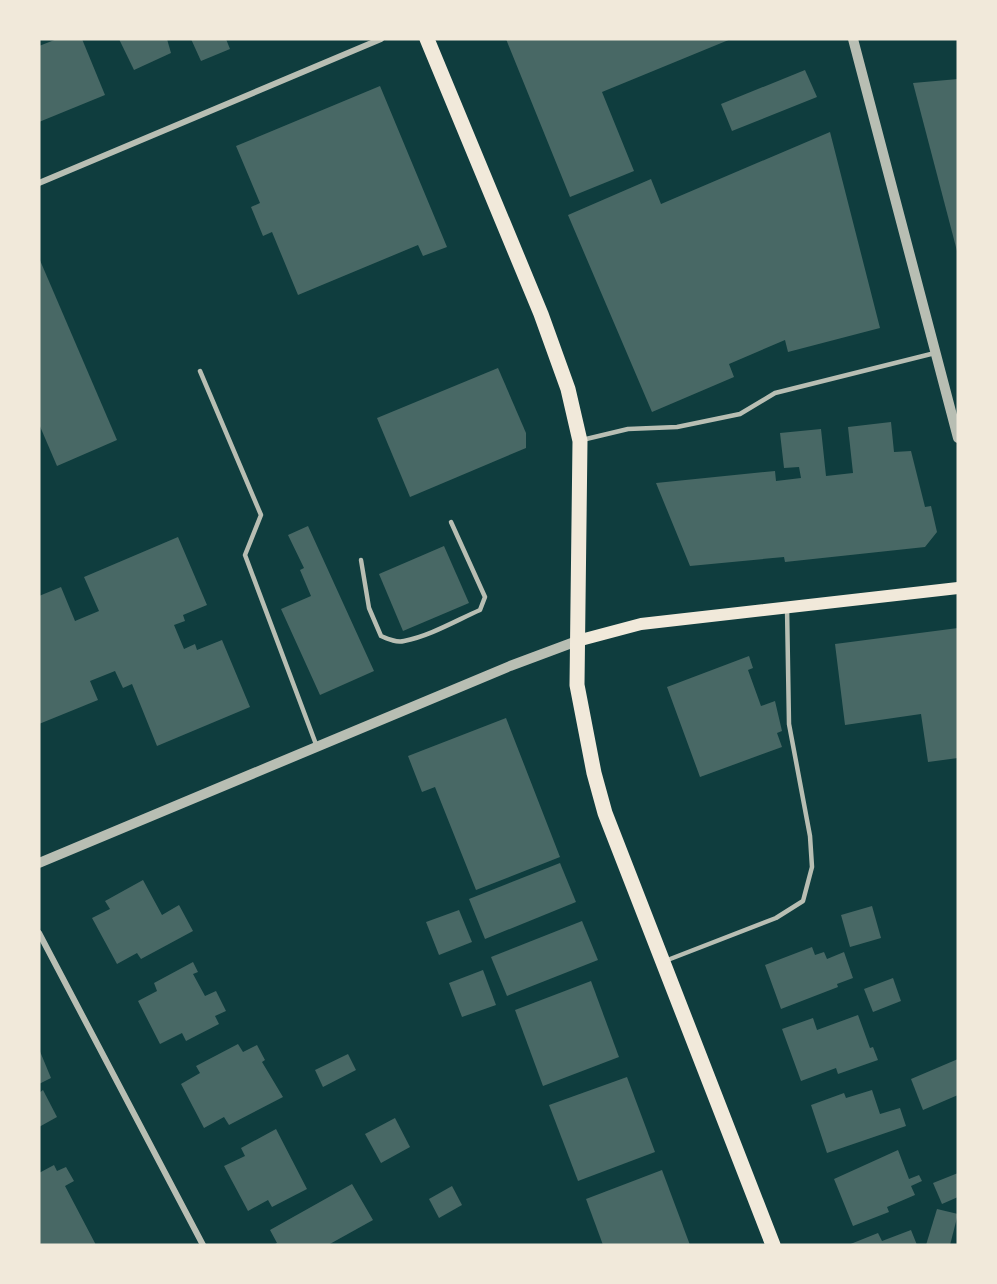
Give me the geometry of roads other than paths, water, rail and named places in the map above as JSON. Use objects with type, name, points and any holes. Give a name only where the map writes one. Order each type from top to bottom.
[{"type":"main road","points":[[427,39],[541,314],[568,389],[579,441],[578,685],[594,773],[605,813],[773,1245]]},
{"type":"main road","points":[[577,641],[641,624],[787,605],[958,588]]},
{"type":"street","points":[[39,183],[381,39]]},
{"type":"street","points":[[853,39],[958,438]]},
{"type":"street","points":[[39,863],[510,666],[577,641]]},
{"type":"street","points":[[39,933],[203,1245]]},
{"type":"lane","points":[[579,441],[628,429],[677,427],[740,414],[775,393],[936,353]]},
{"type":"lane","points":[[200,371],[261,515],[245,555],[317,747]]},
{"type":"lane","points":[[361,560],[369,608],[381,636],[394,641],[404,641],[464,617],[480,610],[486,597],[451,522]]},
{"type":"lane","points":[[663,962],[776,918],[802,901],[812,867],[810,836],[789,724],[787,605]]}]
